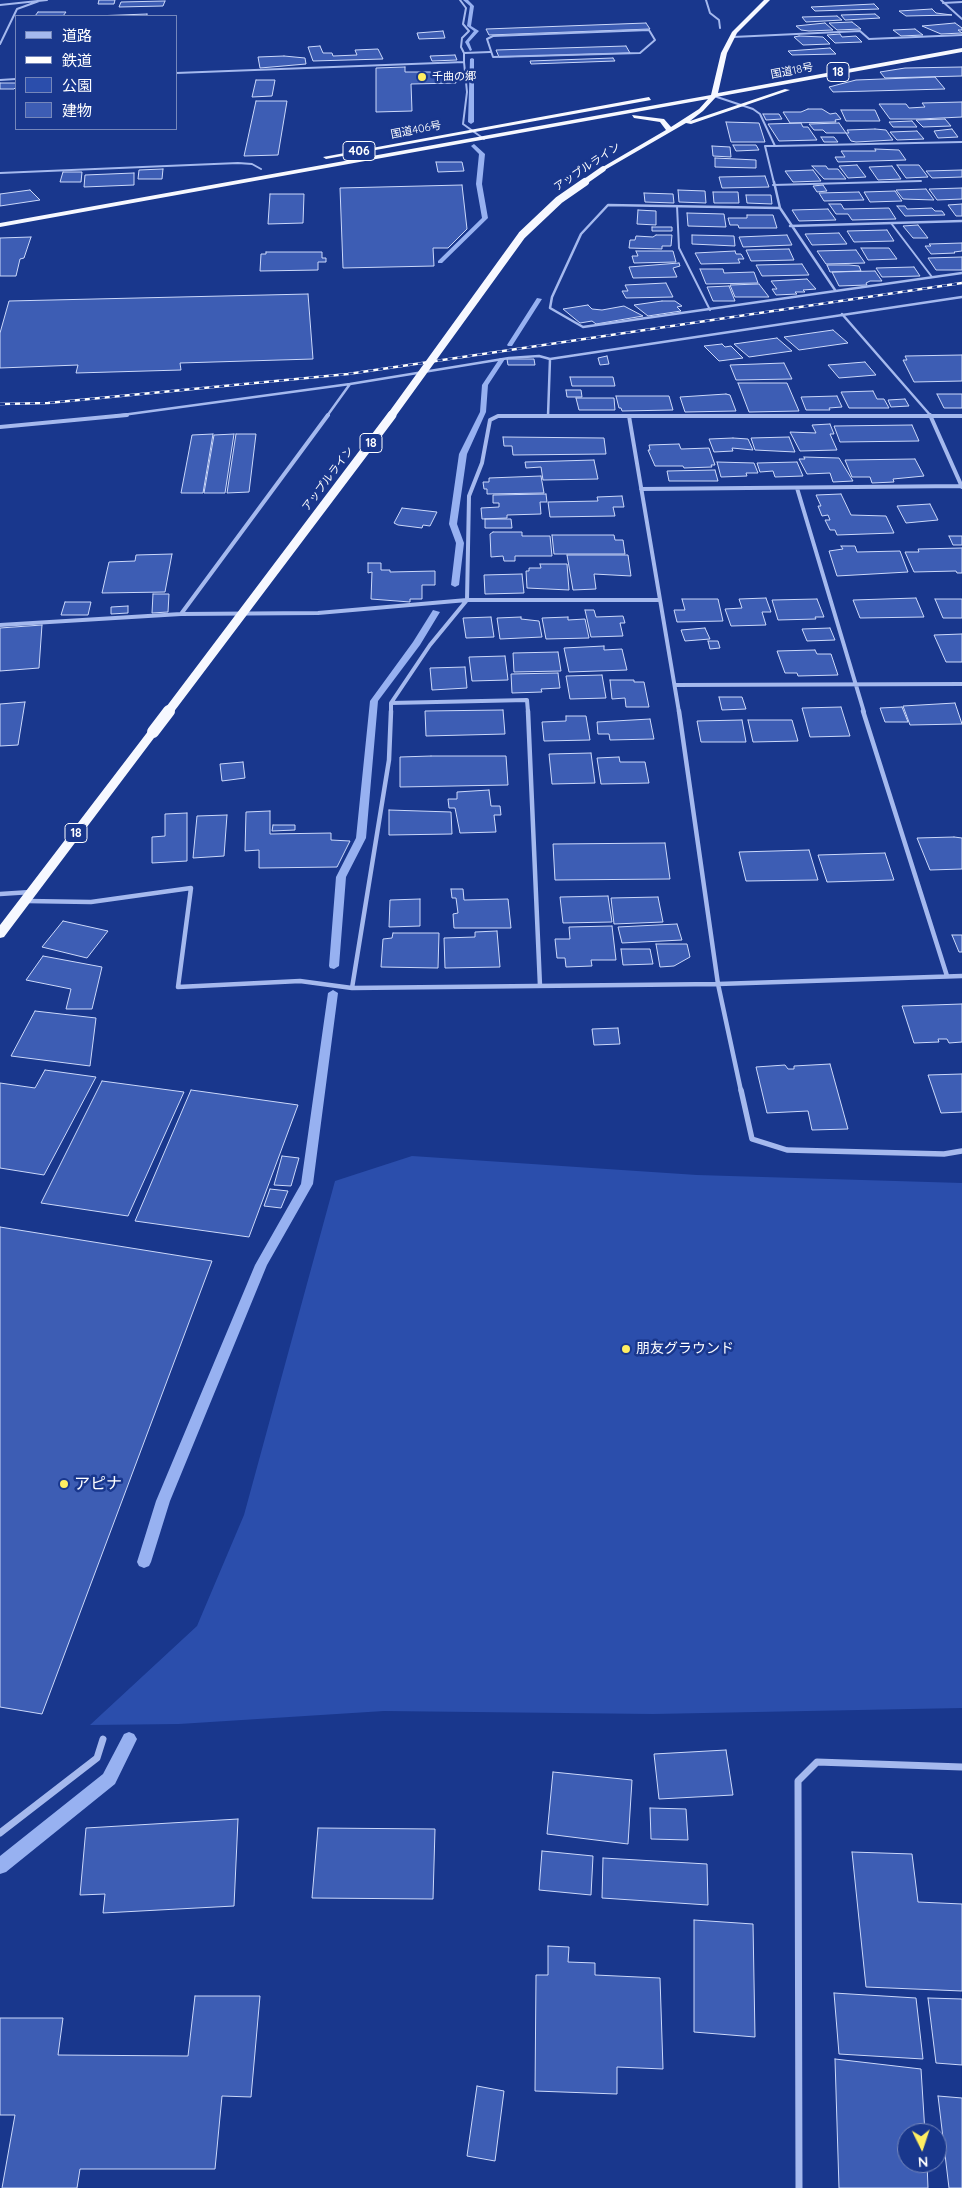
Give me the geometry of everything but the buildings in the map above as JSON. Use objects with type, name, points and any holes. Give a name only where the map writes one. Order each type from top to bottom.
[{"type":"highway","name":"18","points":[[717,86],[724,52],[733,37],[767,0]]},
{"type":"highway","name":"18","points":[[835,66],[962,44]]},
{"type":"highway","name":"国道18号","points":[[714,96],[962,50]]},
{"type":"highway","points":[[678,126],[811,83],[894,62]]},
{"type":"highway","points":[[708,88],[727,85]]},
{"type":"highway","name":"アップルライン","points":[[0,934],[389,419],[522,235],[559,200],[603,169],[670,131],[701,110],[714,96],[717,86]]},
{"type":"highway","name":"国道406号","points":[[0,224],[714,96]]},
{"type":"highway","name":"国道406号","points":[[318,159],[660,97]]},
{"type":"highway","points":[[610,116],[651,118],[667,124],[670,131]]},
{"type":"highway","points":[[252,171],[271,168]]},
{"type":"street","points":[[0,5],[47,0]]},
{"type":"street","points":[[941,0],[962,19]]},
{"type":"street","points":[[0,44],[17,9],[39,1]]},
{"type":"street","points":[[648,30],[655,40],[640,53],[493,57],[490,52],[487,39],[493,36],[648,30]]},
{"type":"street","points":[[733,37],[860,31],[869,38],[962,35]]},
{"type":"street","points":[[484,138],[463,124],[467,92],[464,53],[490,52]]},
{"type":"street","points":[[178,73],[464,62]]},
{"type":"street","points":[[0,80],[15,79]]},
{"type":"street","points":[[714,96],[753,109],[760,114],[775,146]]},
{"type":"street","points":[[835,290],[790,226],[780,208],[765,146],[962,142]]},
{"type":"street","points":[[780,208],[608,205],[581,234],[552,297],[550,308],[583,328],[962,273]]},
{"type":"street","points":[[790,226],[962,221]]},
{"type":"street","points":[[0,427],[123,415],[350,384],[510,358],[539,356],[550,359],[962,297]]},
{"type":"street","points":[[642,489],[962,487],[931,416],[842,314]]},
{"type":"street","points":[[548,416],[550,359]]},
{"type":"street","points":[[181,614],[350,384]]},
{"type":"street","points":[[352,988],[389,760],[391,703],[430,645],[467,600],[469,496],[482,463],[490,420],[498,416],[962,416]]},
{"type":"street","points":[[630,416],[675,685],[718,984],[752,1139],[787,1150],[944,1154],[962,1151]]},
{"type":"street","points":[[797,488],[947,976]]},
{"type":"street","points":[[0,625],[181,614],[318,613],[467,600],[660,600]]},
{"type":"street","points":[[675,685],[962,684]]},
{"type":"street","points":[[391,703],[527,700],[540,986]]},
{"type":"street","points":[[0,894],[91,902],[191,888],[178,987],[300,982],[352,988],[718,984],[962,976]]},
{"type":"street","points":[[0,1833],[97,1758],[103,1739]]},
{"type":"street","points":[[799,2188],[798,1781],[817,1762],[962,1767]]},
{"type":"lane","points":[[460,0],[466,8],[463,24],[469,31],[462,38],[464,53]]},
{"type":"lane","points":[[706,0],[710,13],[719,20],[720,28]]},
{"type":"lane","points":[[943,3],[962,2]]},
{"type":"lane","points":[[0,173],[238,163],[252,164],[261,169]]},
{"type":"lane","points":[[773,185],[921,182]]},
{"type":"lane","points":[[677,206],[679,248],[710,310]]},
{"type":"lane","points":[[892,223],[932,277]]},
{"type":"green space","name":"朋友グラウンド","points":[[412,1156],[697,1175],[962,1183],[962,1708],[653,1714],[384,1711],[179,1724],[90,1725],[197,1626],[244,1515],[335,1181]]},
{"type":"waterway","points":[[465,0],[472,6],[469,26],[477,31],[467,42],[470,50]]},
{"type":"waterway","points":[[471,122],[472,59]]},
{"type":"waterway","points":[[440,262],[485,218],[479,184],[482,154],[474,146]]},
{"type":"waterway","points":[[510,345],[539,299]]},
{"type":"waterway","points":[[455,585],[460,543],[453,524],[463,454],[483,412],[485,385],[502,359]]},
{"type":"waterway","points":[[334,966],[341,877],[361,838],[374,701],[417,643],[436,612]]},
{"type":"waterway","points":[[144,1562],[163,1501],[261,1265],[307,1184],[333,993]]},
{"type":"waterway","points":[[0,1866],[109,1779],[129,1739]]},
{"type":"railway","points":[[0,404],[48,403],[348,374],[962,283]]},
{"type":"place","name":"千曲の郷","points":[[422,77]]},
{"type":"place","name":"朋友グラウンド","points":[[626,1349]]},
{"type":"place","name":"アピナ","points":[[64,1484]]}]
